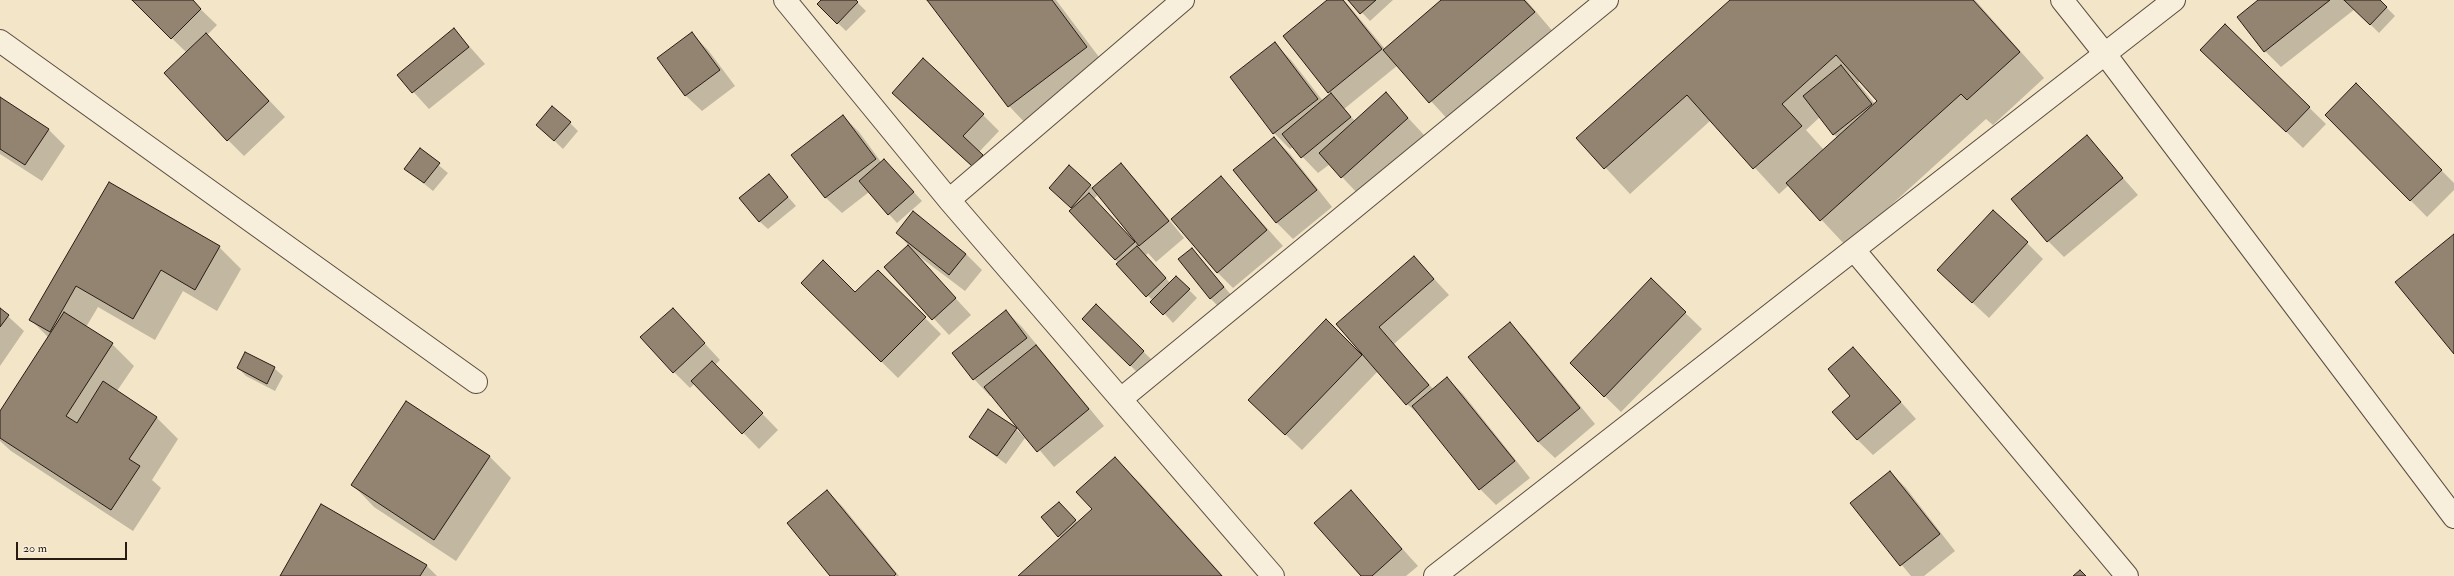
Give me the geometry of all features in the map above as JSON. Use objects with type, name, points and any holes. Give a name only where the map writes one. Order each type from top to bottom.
[{"type":"street","points":[[785,0],[949,200],[1273,576]]},
{"type":"street","points":[[949,200],[1183,0]]},
{"type":"street","points":[[1121,399],[1607,0]]},
{"type":"street","points":[[2062,0],[2105,54],[2454,517]]},
{"type":"street","points":[[1435,576],[2174,0]]},
{"type":"street","points":[[0,41],[476,382]]},
{"type":"street","points":[[1854,250],[2127,576]]},
{"type":"building","points":[[132,0],[193,0],[201,9],[171,39]]},
{"type":"building","points":[[821,0],[856,0],[858,2],[837,24],[817,4]]},
{"type":"building","points":[[927,0],[1052,0],[1087,47],[1008,107]]},
{"type":"building","points":[[1327,0],[1343,0],[1382,49],[1328,93],[1283,36]]},
{"type":"building","points":[[1348,0],[1376,0],[1360,14]]},
{"type":"building","points":[[1441,0],[1524,0],[1535,12],[1429,103],[1383,50]]},
{"type":"building","points":[[1730,0],[1973,0],[2020,52],[1967,100],[1961,94],[1820,221],[1786,183],[1877,101],[1836,55],[1782,104],[1802,126],[1753,169],[1687,95],[1604,169],[1576,138]]},
{"type":"building","points":[[2258,0],[2330,0],[2264,52],[2237,17]]},
{"type":"building","points":[[2344,0],[2380,0],[2387,7],[2370,25]]},
{"type":"building","points":[[2225,24],[2310,107],[2286,132],[2200,50]]},
{"type":"building","points":[[454,28],[469,47],[412,93],[397,75]]},
{"type":"building","points":[[692,32],[720,70],[685,96],[657,58]]},
{"type":"building","points":[[206,33],[269,101],[227,141],[164,73]]},
{"type":"building","points":[[1275,42],[1318,99],[1273,134],[1230,77]]},
{"type":"building","points":[[923,58],[984,114],[963,136],[983,155],[972,166],[892,93]]},
{"type":"building","points":[[1841,65],[1872,104],[1833,135],[1803,96]]},
{"type":"building","points":[[2356,83],[2442,170],[2410,201],[2325,115]]},
{"type":"building","points":[[1386,92],[1408,118],[1341,178],[1319,153]]},
{"type":"building","points":[[1331,93],[1351,117],[1301,158],[1282,134]]},
{"type":"building","points":[[0,97],[49,129],[25,165],[0,149]]},
{"type":"building","points":[[552,106],[571,122],[554,141],[536,125]]},
{"type":"building","points":[[843,115],[876,159],[825,198],[791,155]]},
{"type":"building","points":[[2087,135],[2123,178],[2047,242],[2011,199]]},
{"type":"building","points":[[1274,137],[1317,190],[1276,223],[1233,170]]},
{"type":"building","points":[[420,148],[440,163],[424,183],[404,169]]},
{"type":"building","points":[[884,159],[914,192],[888,215],[859,181]]},
{"type":"building","points":[[1121,163],[1169,221],[1139,246],[1092,188]]},
{"type":"building","points":[[1069,165],[1091,185],[1071,208],[1049,188]]},
{"type":"building","points":[[769,174],[788,197],[759,222],[739,198]]},
{"type":"building","points":[[1221,176],[1267,230],[1217,273],[1171,219]]},
{"type":"building","points":[[109,182],[220,246],[195,290],[161,270],[133,319],[76,286],[50,332],[29,320]]},
{"type":"building","points":[[1089,193],[1135,242],[1115,260],[1069,211]]},
{"type":"building","points":[[1993,210],[2028,242],[1972,303],[1937,270]]},
{"type":"building","points":[[913,211],[966,254],[949,275],[896,233]]},
{"type":"building","points":[[2454,234],[2454,354],[2395,282]]},
{"type":"building","points":[[908,245],[956,298],[932,320],[884,267]]},
{"type":"building","points":[[1137,246],[1166,278],[1146,297],[1116,264]]},
{"type":"building","points":[[1192,248],[1224,287],[1210,299],[1178,259]]},
{"type":"building","points":[[1414,256],[1434,279],[1379,327],[1429,385],[1406,405],[1336,324]]},
{"type":"building","points":[[823,260],[855,292],[878,270],[926,317],[881,362],[801,283]]},
{"type":"building","points":[[1176,276],[1190,289],[1163,315],[1150,302]]},
{"type":"building","points":[[1651,278],[1686,312],[1604,397],[1570,363]]},
{"type":"building","points":[[1096,304],[1144,351],[1130,366],[1082,319]]},
{"type":"building","points":[[0,308],[9,315],[0,327]]},
{"type":"building","points":[[673,308],[705,343],[673,373],[640,337]]},
{"type":"building","points":[[1006,310],[1027,338],[973,380],[952,353]]},
{"type":"building","points":[[64,312],[113,343],[66,416],[77,423],[103,381],[157,417],[129,459],[140,466],[111,510],[0,438],[0,411]]},
{"type":"building","points":[[1326,319],[1362,355],[1285,435],[1248,400]]},
{"type":"building","points":[[1510,322],[1580,408],[1538,442],[1468,357]]},
{"type":"building","points":[[1036,345],[1089,409],[1037,452],[984,387]]},
{"type":"building","points":[[1853,347],[1901,402],[1857,440],[1832,412],[1850,396],[1828,369]]},
{"type":"building","points":[[245,352],[275,367],[267,384],[237,368]]},
{"type":"building","points":[[712,361],[763,413],[742,434],[691,381]]},
{"type":"building","points":[[1447,377],[1515,461],[1479,490],[1412,406]]},
{"type":"building","points":[[406,401],[490,456],[434,540],[351,485]]},
{"type":"building","points":[[988,409],[1017,428],[997,456],[969,437]]},
{"type":"building","points":[[1115,457],[1222,576],[1018,576],[1092,509],[1076,492]]},
{"type":"building","points":[[1890,471],[1940,534],[1900,566],[1850,503]]},
{"type":"building","points":[[827,490],[896,574],[894,576],[830,576],[787,523]]},
{"type":"building","points":[[1351,490],[1402,549],[1372,576],[1361,576],[1314,523]]},
{"type":"building","points":[[1059,502],[1076,520],[1058,537],[1041,517]]},
{"type":"building","points":[[321,504],[427,565],[420,576],[280,576]]},
{"type":"building","points":[[2080,570],[2086,576],[2073,576]]}]
